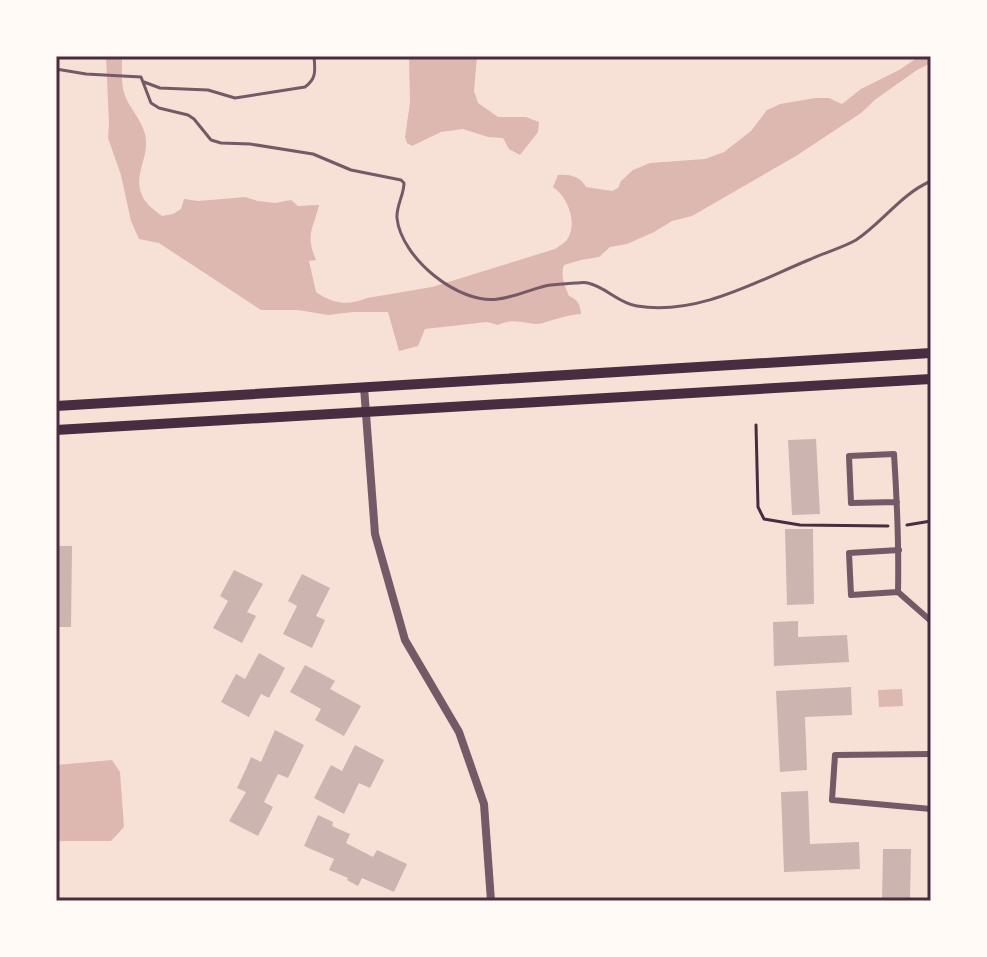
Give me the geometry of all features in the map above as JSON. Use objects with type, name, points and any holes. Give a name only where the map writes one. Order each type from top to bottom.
[{"type":"main road","points":[[56,406],[931,353]]},
{"type":"main road","points":[[56,430],[931,379]]},
{"type":"street","points":[[364,387],[375,534],[405,640],[459,732],[484,804],[491,901]]},
{"type":"street","points":[[897,502],[851,503],[849,456],[894,454],[897,502],[899,550],[898,592]]},
{"type":"street","points":[[899,550],[849,553],[851,595],[898,592],[931,621]]},
{"type":"street","points":[[931,754],[835,755],[832,800],[931,809]]},
{"type":"lane","points":[[144,82],[160,88],[208,90],[235,98],[254,96],[305,87],[316,75],[314,56]]},
{"type":"lane","points":[[56,71],[141,77],[151,103],[188,115],[211,140],[313,154],[351,170],[401,180],[404,189],[397,215],[400,233],[413,256],[447,284],[476,298],[493,300],[542,287],[588,283],[627,304],[640,307],[706,302],[856,240],[872,230],[915,188],[931,181]]},
{"type":"path","points":[[756,425],[758,507],[764,519],[800,525],[898,526],[931,521]]},
{"type":"shaded area","points":[[106,56],[122,56],[124,93],[144,130],[146,150],[139,186],[142,197],[150,206],[162,216],[181,209],[184,199],[198,201],[245,197],[275,203],[291,200],[298,206],[319,205],[311,238],[316,260],[309,261],[316,292],[328,299],[347,303],[432,287],[555,249],[566,241],[572,227],[567,204],[553,187],[558,175],[574,176],[586,187],[612,191],[633,170],[650,163],[705,159],[724,152],[751,131],[767,110],[780,104],[829,98],[842,104],[861,89],[920,56],[931,56],[931,63],[796,156],[692,216],[672,221],[627,244],[610,247],[599,257],[564,265],[565,285],[569,296],[578,303],[581,314],[538,324],[511,321],[498,325],[487,322],[425,329],[418,346],[399,351],[388,312],[328,315],[298,310],[261,310],[159,243],[139,239],[108,138]]},
{"type":"shaded area","points":[[409,56],[477,56],[474,91],[478,103],[498,117],[526,117],[539,122],[538,132],[520,155],[509,149],[503,138],[463,129],[441,132],[412,146],[405,137],[410,103]]},
{"type":"shaded area","points":[[902,689],[903,706],[879,707],[878,690]]},
{"type":"shaded area","points":[[112,760],[120,772],[124,827],[111,841],[56,841],[56,765]]},
{"type":"building","points":[[816,439],[820,514],[792,515],[788,440]]},
{"type":"building","points":[[785,529],[813,529],[814,604],[787,605]]},
{"type":"building","points":[[56,546],[72,546],[71,627],[56,627]]},
{"type":"building","points":[[234,570],[263,584],[247,612],[256,616],[242,643],[213,628],[228,601],[220,596]]},
{"type":"building","points":[[302,574],[330,588],[316,616],[325,620],[312,648],[283,634],[297,606],[288,601]]},
{"type":"building","points":[[798,621],[798,637],[847,635],[849,662],[774,666],[773,622]]},
{"type":"building","points":[[259,653],[285,668],[269,698],[261,694],[249,717],[221,702],[236,674],[245,679]]},
{"type":"building","points":[[305,665],[335,681],[330,689],[361,706],[344,736],[315,720],[321,709],[290,692]]},
{"type":"building","points":[[851,687],[852,715],[805,717],[807,770],[780,772],[776,691]]},
{"type":"building","points":[[275,730],[304,745],[288,778],[278,774],[264,802],[273,807],[258,836],[229,821],[246,792],[237,788],[251,757],[261,762]]},
{"type":"building","points":[[355,745],[384,760],[370,788],[359,783],[344,814],[314,798],[331,765],[342,771]]},
{"type":"building","points":[[808,791],[810,844],[859,842],[860,869],[784,872],[781,792]]},
{"type":"building","points":[[318,815],[350,834],[346,843],[373,857],[377,850],[407,864],[394,892],[362,878],[358,886],[329,870],[334,859],[304,846]]},
{"type":"building","points":[[883,849],[911,849],[910,901],[882,901]]}]
